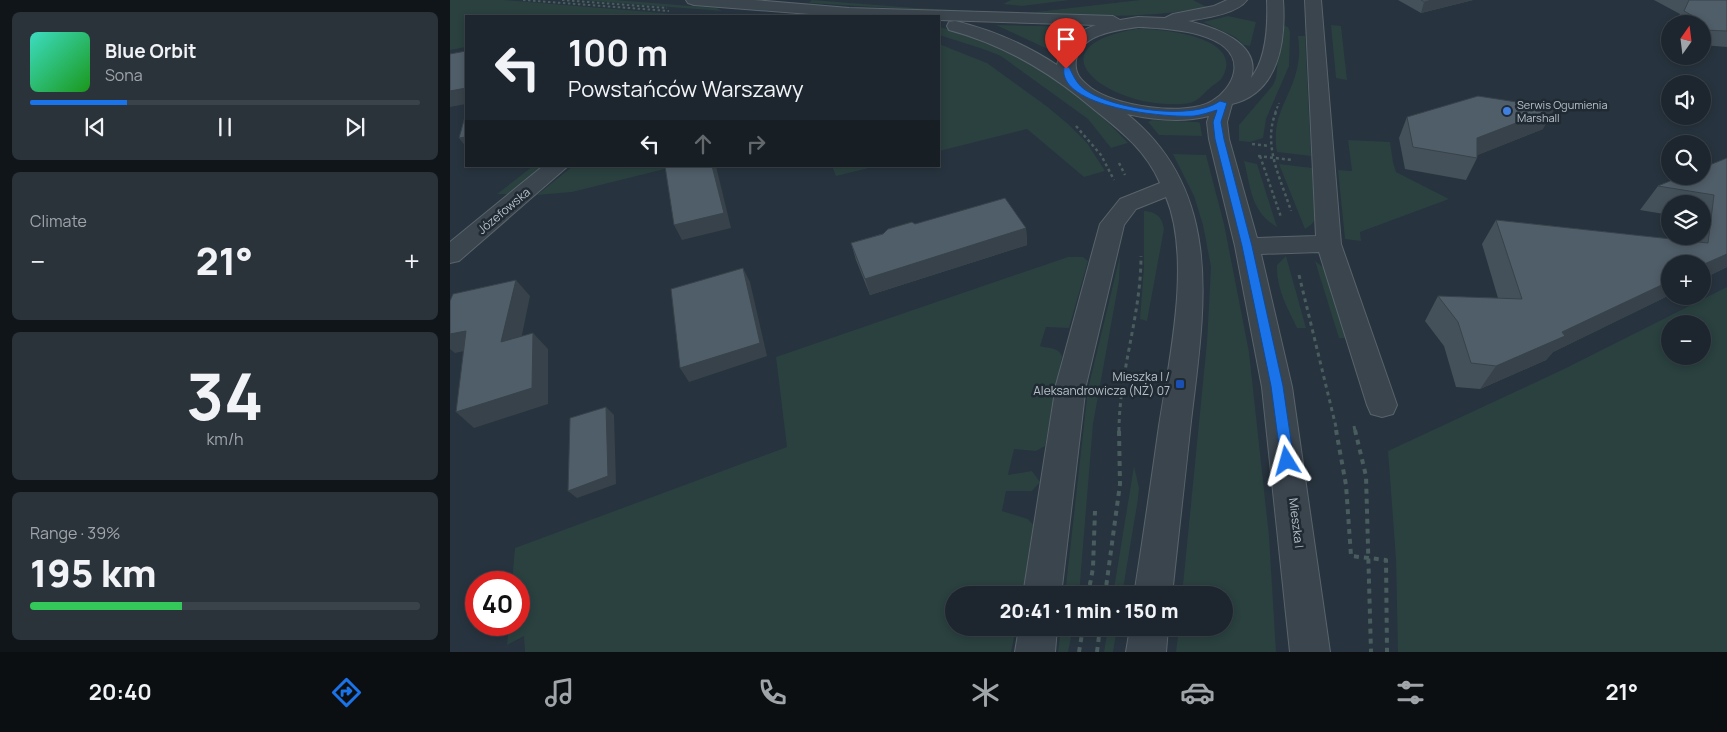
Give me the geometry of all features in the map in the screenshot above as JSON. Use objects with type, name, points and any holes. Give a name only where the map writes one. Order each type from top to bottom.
[{"type":"street","points":[[694,0],[756,2],[880,15]]},
{"type":"street","points":[[1238,0],[1224,8],[1204,14],[1104,28],[1084,37],[1070,48],[1066,60],[1066,69],[1069,77],[1079,89],[1105,102],[1122,107],[1162,113],[1196,114],[1218,107],[1254,86],[1266,70],[1276,25],[1275,0]]},
{"type":"street","points":[[1313,0],[1330,244],[1382,405]]},
{"type":"street","points":[[739,15],[756,2]]},
{"type":"street","points":[[851,12],[937,15]]},
{"type":"street","points":[[940,15],[1138,22],[1196,28],[1230,43],[1242,59],[1243,72],[1240,80],[1223,103]]},
{"type":"street","points":[[940,23],[977,31],[1012,45],[1079,89],[1122,120],[1146,143],[1163,167],[1172,186],[1185,223],[1190,245],[1191,274],[1188,326],[1154,586]]},
{"type":"street","name":"Mieszka I","points":[[1223,103],[1217,122],[1222,152],[1247,246],[1277,386],[1298,536],[1310,652]]},
{"type":"street","name":"Józefowska","points":[[450,255],[556,167]]},
{"type":"street","points":[[1043,586],[1071,385],[1112,224],[1128,204],[1172,186]]},
{"type":"street","points":[[1247,246],[1330,244]]},
{"type":"street","points":[[1035,652],[1037,636]]},
{"type":"street","points":[[1146,652],[1148,636]]},
{"type":"path","points":[[523,0],[672,10],[562,0]]},
{"type":"path","points":[[1222,152],[1324,164]]},
{"type":"path","points":[[1260,156],[1292,245],[1342,454],[1351,518],[1351,556],[1386,560],[1388,652]]},
{"type":"path","points":[[1079,652],[1082,636]]},
{"type":"path","points":[[1097,652],[1099,636]]},
{"type":"green space","points":[[450,0],[504,0],[686,15],[465,15],[465,47],[450,50]]},
{"type":"green space","points":[[581,0],[615,0],[716,8],[722,11]]},
{"type":"green space","points":[[812,0],[979,11],[940,11],[809,3]]},
{"type":"green space","points":[[1011,0],[1070,0],[1022,6],[1003,4]]},
{"type":"green space","points":[[1140,0],[1193,0],[1207,7],[1160,14],[1137,15],[1019,14]]},
{"type":"green space","points":[[1228,16],[1256,22],[1250,46],[1244,45],[1235,37],[1203,22]]},
{"type":"green space","points":[[996,25],[1085,28],[1070,36],[1054,52]]},
{"type":"green space","points":[[1282,25],[1288,27],[1290,32],[1289,66],[1266,119],[1263,138],[1250,142],[1239,141],[1239,125],[1273,85],[1276,78]]},
{"type":"green space","points":[[1331,25],[1341,26],[1347,80],[1336,78]]},
{"type":"green space","points":[[940,27],[994,43],[1026,59],[1073,92],[1128,143],[1111,148],[1088,119],[1001,56],[940,35]]},
{"type":"green space","points":[[1136,29],[1180,33],[1197,37],[1212,44],[1222,52],[1226,64],[1222,78],[1196,101],[1180,104],[1143,101],[1120,94],[1101,84],[1088,72],[1083,60],[1088,48],[1105,37]]},
{"type":"green space","points":[[1298,36],[1305,36],[1311,156],[1277,152],[1277,126],[1295,75],[1299,56]]},
{"type":"green space","points":[[940,44],[987,63],[1049,108],[1087,143],[1105,171],[1084,177],[1027,129],[940,151]]},
{"type":"green space","points":[[1152,120],[1197,122],[1200,123],[1202,136],[1159,135],[1148,122]]},
{"type":"green space","points":[[1348,140],[1390,142],[1396,172],[1449,199],[1360,232],[1361,241],[1345,239],[1338,170],[1352,171]]},
{"type":"green space","points":[[1173,154],[1206,155],[1224,224],[1249,352],[1269,536],[1276,652],[1176,652],[1178,636],[1233,636],[1233,586],[1183,586],[1207,342],[1211,267],[1203,225],[1194,196]]},
{"type":"green space","points":[[1244,161],[1257,164],[1277,227],[1262,214],[1253,199]]},
{"type":"green space","points":[[1279,164],[1312,168],[1315,220],[1305,229]]},
{"type":"green space","points":[[532,167],[545,167],[512,194],[497,194]]},
{"type":"green space","points":[[572,167],[673,167],[572,192],[537,195]]},
{"type":"green space","points":[[832,167],[873,167],[836,176]]},
{"type":"green space","points":[[1144,211],[1158,216],[1162,221],[1164,229],[1147,321],[1140,319],[1144,266]]},
{"type":"green space","points":[[1120,256],[1119,281],[1093,424],[1080,586],[1066,586],[1088,389]]},
{"type":"green space","points":[[1286,256],[1306,328],[1297,328],[1280,290],[1277,265]]},
{"type":"green space","points":[[1068,257],[1083,257],[1088,261],[1069,328],[1046,327],[1040,346],[1056,350],[1062,356],[1045,446],[1036,451],[1014,449],[1008,475],[1032,471],[1040,482],[1032,491],[1006,491],[1002,511],[1028,519],[1035,527],[1024,586],[945,586],[945,636],[1014,636],[1011,652],[525,652],[524,636],[530,636],[530,571],[513,571],[515,548],[787,447],[776,357]]},
{"type":"green space","points":[[1315,261],[1324,268],[1346,338],[1339,338]]},
{"type":"green space","points":[[1727,287],[1727,652],[1398,652],[1396,559],[1388,451],[1564,369],[1661,320],[1661,365],[1711,365],[1711,315],[1671,315],[1691,305],[1711,305],[1711,295]]},
{"type":"green space","points":[[1134,466],[1139,488],[1138,499],[1124,586],[1114,586]]},
{"type":"green space","points":[[508,636],[524,636],[507,645]]},
{"type":"green space","points":[[1060,636],[1071,636],[1068,652],[1058,652]]},
{"type":"green space","points":[[1107,636],[1116,636],[1113,652],[1104,652]]},
{"type":"building","points":[[1689,0],[1727,0],[1727,31],[1711,30],[1711,15],[1691,15],[1684,11]]},
{"type":"building","points":[[465,51],[465,88],[450,91],[450,54]]},
{"type":"building","points":[[1478,96],[1555,108],[1477,138],[1477,158],[1413,147],[1407,117]]},
{"type":"building","points":[[465,117],[465,137],[459,138]]},
{"type":"building","points":[[1727,158],[1727,254],[1711,261],[1711,255],[1661,255],[1661,285],[1562,332],[1565,336],[1496,366],[1471,363],[1458,322],[1438,296],[1522,299],[1496,220],[1661,238],[1661,245],[1711,245],[1711,219],[1714,195],[1658,186],[1711,185],[1711,164]]},
{"type":"building","points":[[665,167],[712,167],[724,213],[674,225]]},
{"type":"building","points":[[1005,198],[1026,228],[865,279],[851,243],[883,234],[888,229],[912,222],[915,224]]},
{"type":"building","points":[[743,268],[760,343],[680,368],[671,289]]},
{"type":"building","points":[[516,280],[501,342],[533,333],[532,388],[456,412],[466,331],[450,334],[450,301],[453,294]]},
{"type":"building","points":[[606,407],[608,476],[568,491],[570,418]]},
{"type":"place","name":"Serwis Ogumienia Marshall","points":[[1507,111]]},
{"type":"place","name":"Mieszka I / Aleksandrowicza (NŻ) 07","points":[[1180,384]]},
{"type":"route","points":[[1066,69],[1074,85],[1084,93],[1122,107],[1162,113],[1196,114],[1218,107],[1223,103],[1217,122],[1219,139],[1247,246],[1277,386],[1287,461]]}]
